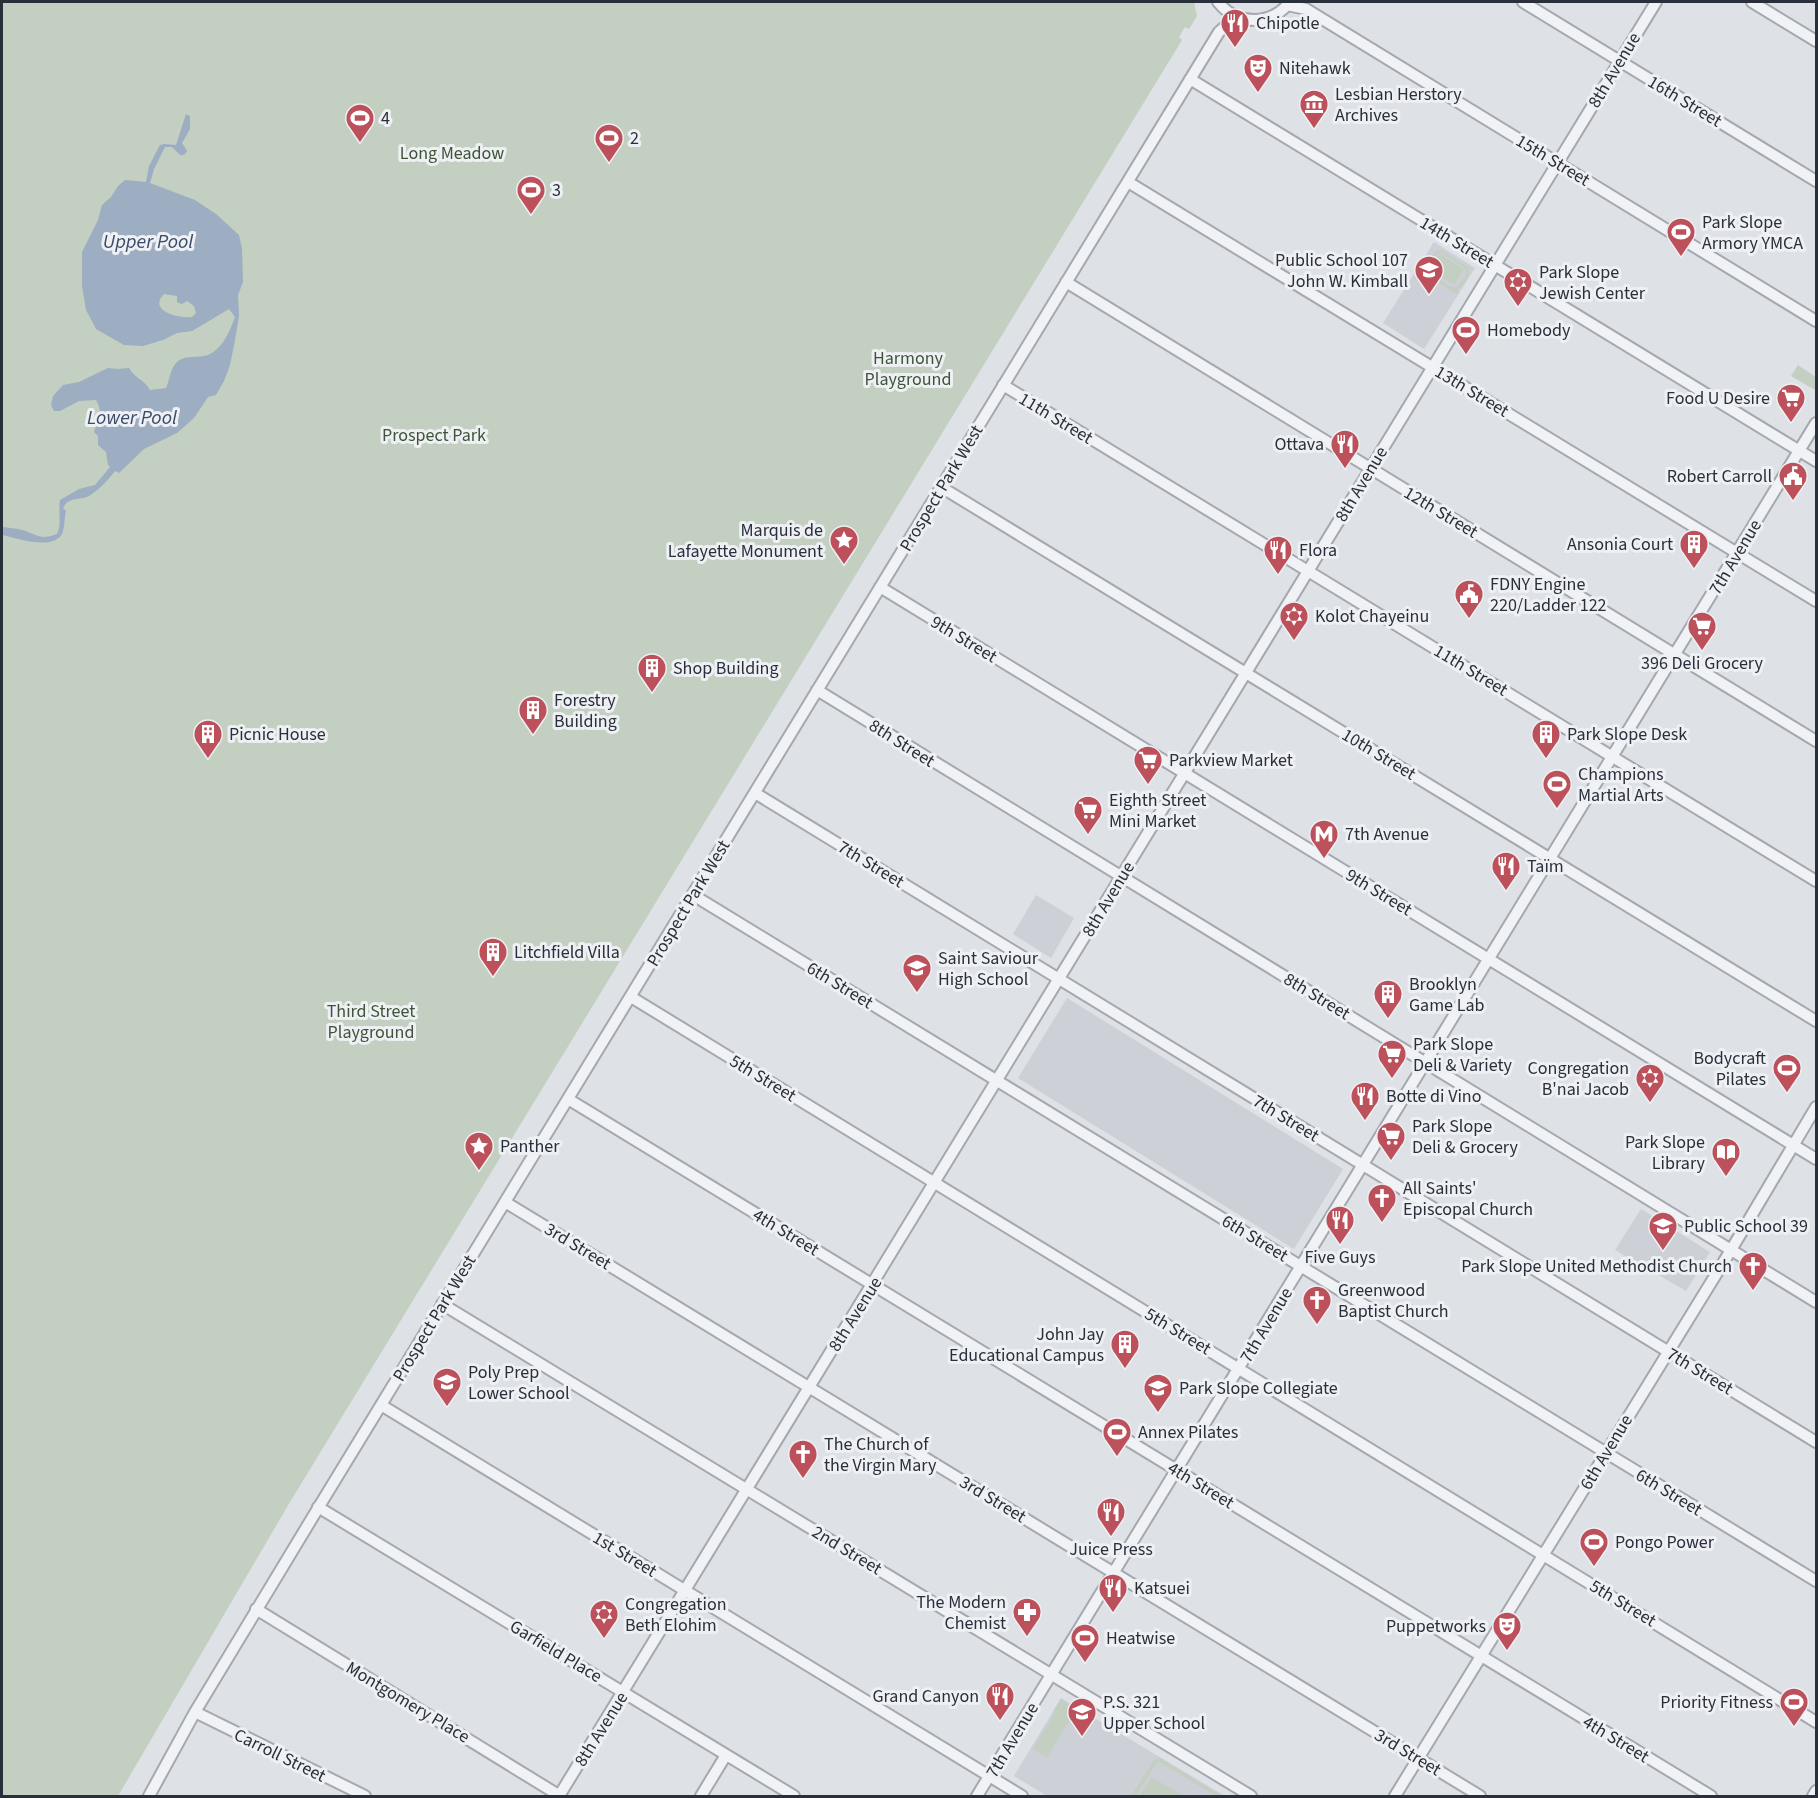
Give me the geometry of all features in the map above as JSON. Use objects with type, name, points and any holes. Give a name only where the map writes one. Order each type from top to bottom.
[{"type":"street","points":[[1218,2],[1236,17],[1251,20],[1266,19],[1280,12],[1288,4]]},
{"type":"street","name":"16th Street","points":[[1523,2],[1816,181]]},
{"type":"street","name":"8th Avenue","points":[[560,1796],[1656,2]]},
{"type":"street","points":[[1752,2],[1816,41]]},
{"type":"street","name":"15th Street","points":[[1288,4],[1306,9],[1816,321]]},
{"type":"street","name":"Prospect Park West","points":[[148,1797],[256,1609],[1190,79],[1219,32],[1236,17]]},
{"type":"street","name":"14th Street","points":[[1190,79],[1816,461]]},
{"type":"street","name":"13th Street","points":[[1128,182],[1816,601]]},
{"type":"street","name":"12th Street","points":[[1066,282],[1816,741]]},
{"type":"street","name":"11th Street","points":[[1003,385],[1816,881]]},
{"type":"street","name":"7th Avenue","points":[[977,1797],[1816,423]]},
{"type":"street","name":"10th Street","points":[[941,487],[1816,1022]]},
{"type":"street","name":"9th Street","points":[[880,587],[1816,1159]]},
{"type":"street","name":"8th Street","points":[[817,690],[1816,1302]]},
{"type":"street","name":"7th Street","points":[[755,793],[1816,1442]]},
{"type":"street","name":"6th Street","points":[[693,895],[1816,1581]]},
{"type":"street","name":"5th Street","points":[[631,997],[1816,1722]]},
{"type":"street","name":"4th Street","points":[[568,1100],[1711,1797]]},
{"type":"street","name":"6th Avenue","points":[[1395,1797],[1731,1250],[1816,1107]]},
{"type":"street","name":"3rd Street","points":[[505,1202],[1480,1797]]},
{"type":"street","name":"2nd Street","points":[[442,1304],[1251,1797]]},
{"type":"street","name":"1st Street","points":[[381,1405],[1022,1797]]},
{"type":"street","name":"Garfield Place","points":[[318,1507],[794,1797]]},
{"type":"street","name":"Montgomery Place","points":[[256,1609],[560,1796]]},
{"type":"street","name":"Carroll Street","points":[[195,1712],[365,1797]]},
{"type":"street","points":[[701,1797],[726,1755]]},
{"type":"street","points":[[1814,1797],[1816,1791]]},
{"type":"shaded area","name":"Public School 107 John W. Kimball","points":[[1434,242],[1475,268],[1424,349],[1383,323]]},
{"type":"shaded area","points":[[1036,895],[1074,918],[1051,958],[1013,934]]},
{"type":"shaded area","points":[[1067,998],[1343,1169],[1294,1249],[1018,1078]]},
{"type":"shaded area","name":"Public School 39","points":[[1641,1209],[1710,1252],[1686,1291],[1615,1250]]},
{"type":"shaded area","name":"P.S. 321 Upper School","points":[[1061,1698],[1225,1796],[1047,1796],[1014,1776]]},
{"type":"green space","name":"Prospect Park","points":[[2,2],[1194,2],[1197,16],[1189,29],[1185,27],[1179,37],[1182,40],[290,1502],[118,1796],[2,1796]]},
{"type":"green space","points":[[1441,250],[1468,267],[1468,277],[1457,290],[1459,291],[1457,294],[1422,272],[1430,258]],"holes":[[[1440,253],[1466,269],[1466,275],[1457,287],[1451,287],[1429,272],[1429,266],[1434,258]]]},
{"type":"green space","points":[[1440,254],[1464,269],[1454,285],[1429,270]]},
{"type":"green space","points":[[1798,365],[1816,377],[1815,390],[1791,376]]},
{"type":"green space","points":[[1061,1699],[1072,1706],[1069,1710],[1074,1713],[1047,1757],[1033,1749]]},
{"type":"green space","points":[[1158,1758],[1222,1796],[1216,1796],[1158,1761],[1136,1796],[1131,1796],[1154,1760]]},
{"type":"green space","points":[[1151,1777],[1184,1796],[1139,1796]]},
{"type":"water","name":"Upper Pool","points":[[186,114],[190,116],[190,129],[182,143],[187,151],[184,155],[180,155],[172,147],[165,147],[150,183],[195,200],[216,214],[239,235],[242,249],[243,282],[238,295],[239,316],[230,365],[224,381],[216,395],[208,397],[194,418],[177,433],[144,449],[119,473],[115,471],[97,491],[65,504],[63,508],[66,511],[64,529],[57,539],[43,543],[2,535],[2,527],[20,529],[42,537],[57,534],[60,500],[79,489],[95,485],[110,467],[106,452],[98,445],[98,436],[94,432],[100,413],[96,400],[79,401],[60,411],[54,411],[51,405],[53,396],[63,385],[79,382],[108,368],[129,368],[150,390],[166,388],[171,371],[177,362],[215,351],[224,341],[230,329],[235,317],[229,309],[192,331],[177,333],[143,346],[124,345],[96,329],[86,310],[82,286],[82,252],[98,220],[102,205],[125,180],[146,182],[149,166],[160,145],[176,145]],"holes":[[[164,294],[177,296],[177,302],[182,304],[187,301],[194,306],[196,313],[192,317],[180,317],[162,309],[160,300]]]},
{"type":"place","name":"Chipotle","points":[[1235,48]]},
{"type":"place","name":"Nitehawk","points":[[1258,94]]},
{"type":"place","name":"Lesbian Herstory Archives","points":[[1314,130]]},
{"type":"place","name":"4","points":[[360,144]]},
{"type":"place","name":"2","points":[[609,164]]},
{"type":"place","name":"3","points":[[531,216]]},
{"type":"place","name":"Park Slope Armory YMCA","points":[[1681,258]]},
{"type":"place","name":"Public School 107 John W. Kimball","points":[[1429,296]]},
{"type":"place","name":"Park Slope Jewish Center","points":[[1518,308]]},
{"type":"place","name":"Homebody","points":[[1466,356]]},
{"type":"place","name":"Food U Desire","points":[[1791,424]]},
{"type":"place","name":"Ottava","points":[[1345,470]]},
{"type":"place","name":"Robert Carroll","points":[[1793,502]]},
{"type":"place","name":"Marquis de Lafayette Monument","points":[[844,566]]},
{"type":"place","name":"Ansonia Court","points":[[1694,570]]},
{"type":"place","name":"Flora","points":[[1278,576]]},
{"type":"place","name":"FDNY Engine 220/Ladder 122","points":[[1469,620]]},
{"type":"place","name":"Kolot Chayeinu","points":[[1294,642]]},
{"type":"place","name":"396 Deli Grocery","points":[[1702,652]]},
{"type":"place","name":"Shop Building","points":[[652,694]]},
{"type":"place","name":"Forestry Building","points":[[533,736]]},
{"type":"place","name":"Picnic House","points":[[208,760]]},
{"type":"place","name":"Park Slope Desk","points":[[1546,760]]},
{"type":"place","name":"Parkview Market","points":[[1148,786]]},
{"type":"place","name":"Champions Martial Arts","points":[[1557,810]]},
{"type":"place","name":"Eighth Street Mini Market","points":[[1088,836]]},
{"type":"place","name":"7th Avenue","points":[[1324,860]]},
{"type":"place","name":"Taïm","points":[[1506,892]]},
{"type":"place","name":"Litchfield Villa","points":[[493,978]]},
{"type":"place","name":"Saint Saviour High School","points":[[917,994]]},
{"type":"place","name":"Brooklyn Game Lab","points":[[1388,1020]]},
{"type":"place","name":"Park Slope Deli & Variety","points":[[1392,1080]]},
{"type":"place","name":"Bodycraft Pilates","points":[[1787,1094]]},
{"type":"place","name":"Congregation B'nai Jacob","points":[[1650,1104]]},
{"type":"place","name":"Botte di Vino","points":[[1365,1122]]},
{"type":"place","name":"Park Slope Deli & Grocery","points":[[1391,1162]]},
{"type":"place","name":"Panther","points":[[479,1172]]},
{"type":"place","name":"Park Slope Library","points":[[1726,1178]]},
{"type":"place","name":"All Saints' Episcopal Church","points":[[1382,1224]]},
{"type":"place","name":"Five Guys","points":[[1340,1246]]},
{"type":"place","name":"Public School 39","points":[[1663,1252]]},
{"type":"place","name":"Park Slope United Methodist Church","points":[[1753,1292]]},
{"type":"place","name":"Greenwood Baptist Church","points":[[1317,1326]]},
{"type":"place","name":"John Jay Educational Campus","points":[[1125,1370]]},
{"type":"place","name":"Poly Prep Lower School","points":[[447,1408]]},
{"type":"place","name":"Park Slope Collegiate","points":[[1158,1414]]},
{"type":"place","name":"Annex Pilates","points":[[1117,1458]]},
{"type":"place","name":"The Church of the Virgin Mary","points":[[803,1480]]},
{"type":"place","name":"Juice Press","points":[[1111,1538]]},
{"type":"place","name":"Pongo Power","points":[[1594,1568]]},
{"type":"place","name":"Katsuei","points":[[1113,1614]]},
{"type":"place","name":"The Modern Chemist","points":[[1027,1638]]},
{"type":"place","name":"Congregation Beth Elohim","points":[[604,1640]]},
{"type":"place","name":"Puppetworks","points":[[1507,1652]]},
{"type":"place","name":"Heatwise","points":[[1085,1664]]},
{"type":"place","name":"Grand Canyon","points":[[1000,1722]]},
{"type":"place","name":"Priority Fitness","points":[[1794,1728]]},
{"type":"place","name":"P.S. 321 Upper School","points":[[1082,1738]]},
{"type":"park label","name":"Long Meadow","points":[[452,153]]},
{"type":"park label","name":"Harmony Playground","points":[[908,368]]},
{"type":"park label","name":"Third Street Playground","points":[[371,1021]]},
{"type":"water label","name":"Lower Pool","points":[[132,417]]}]
